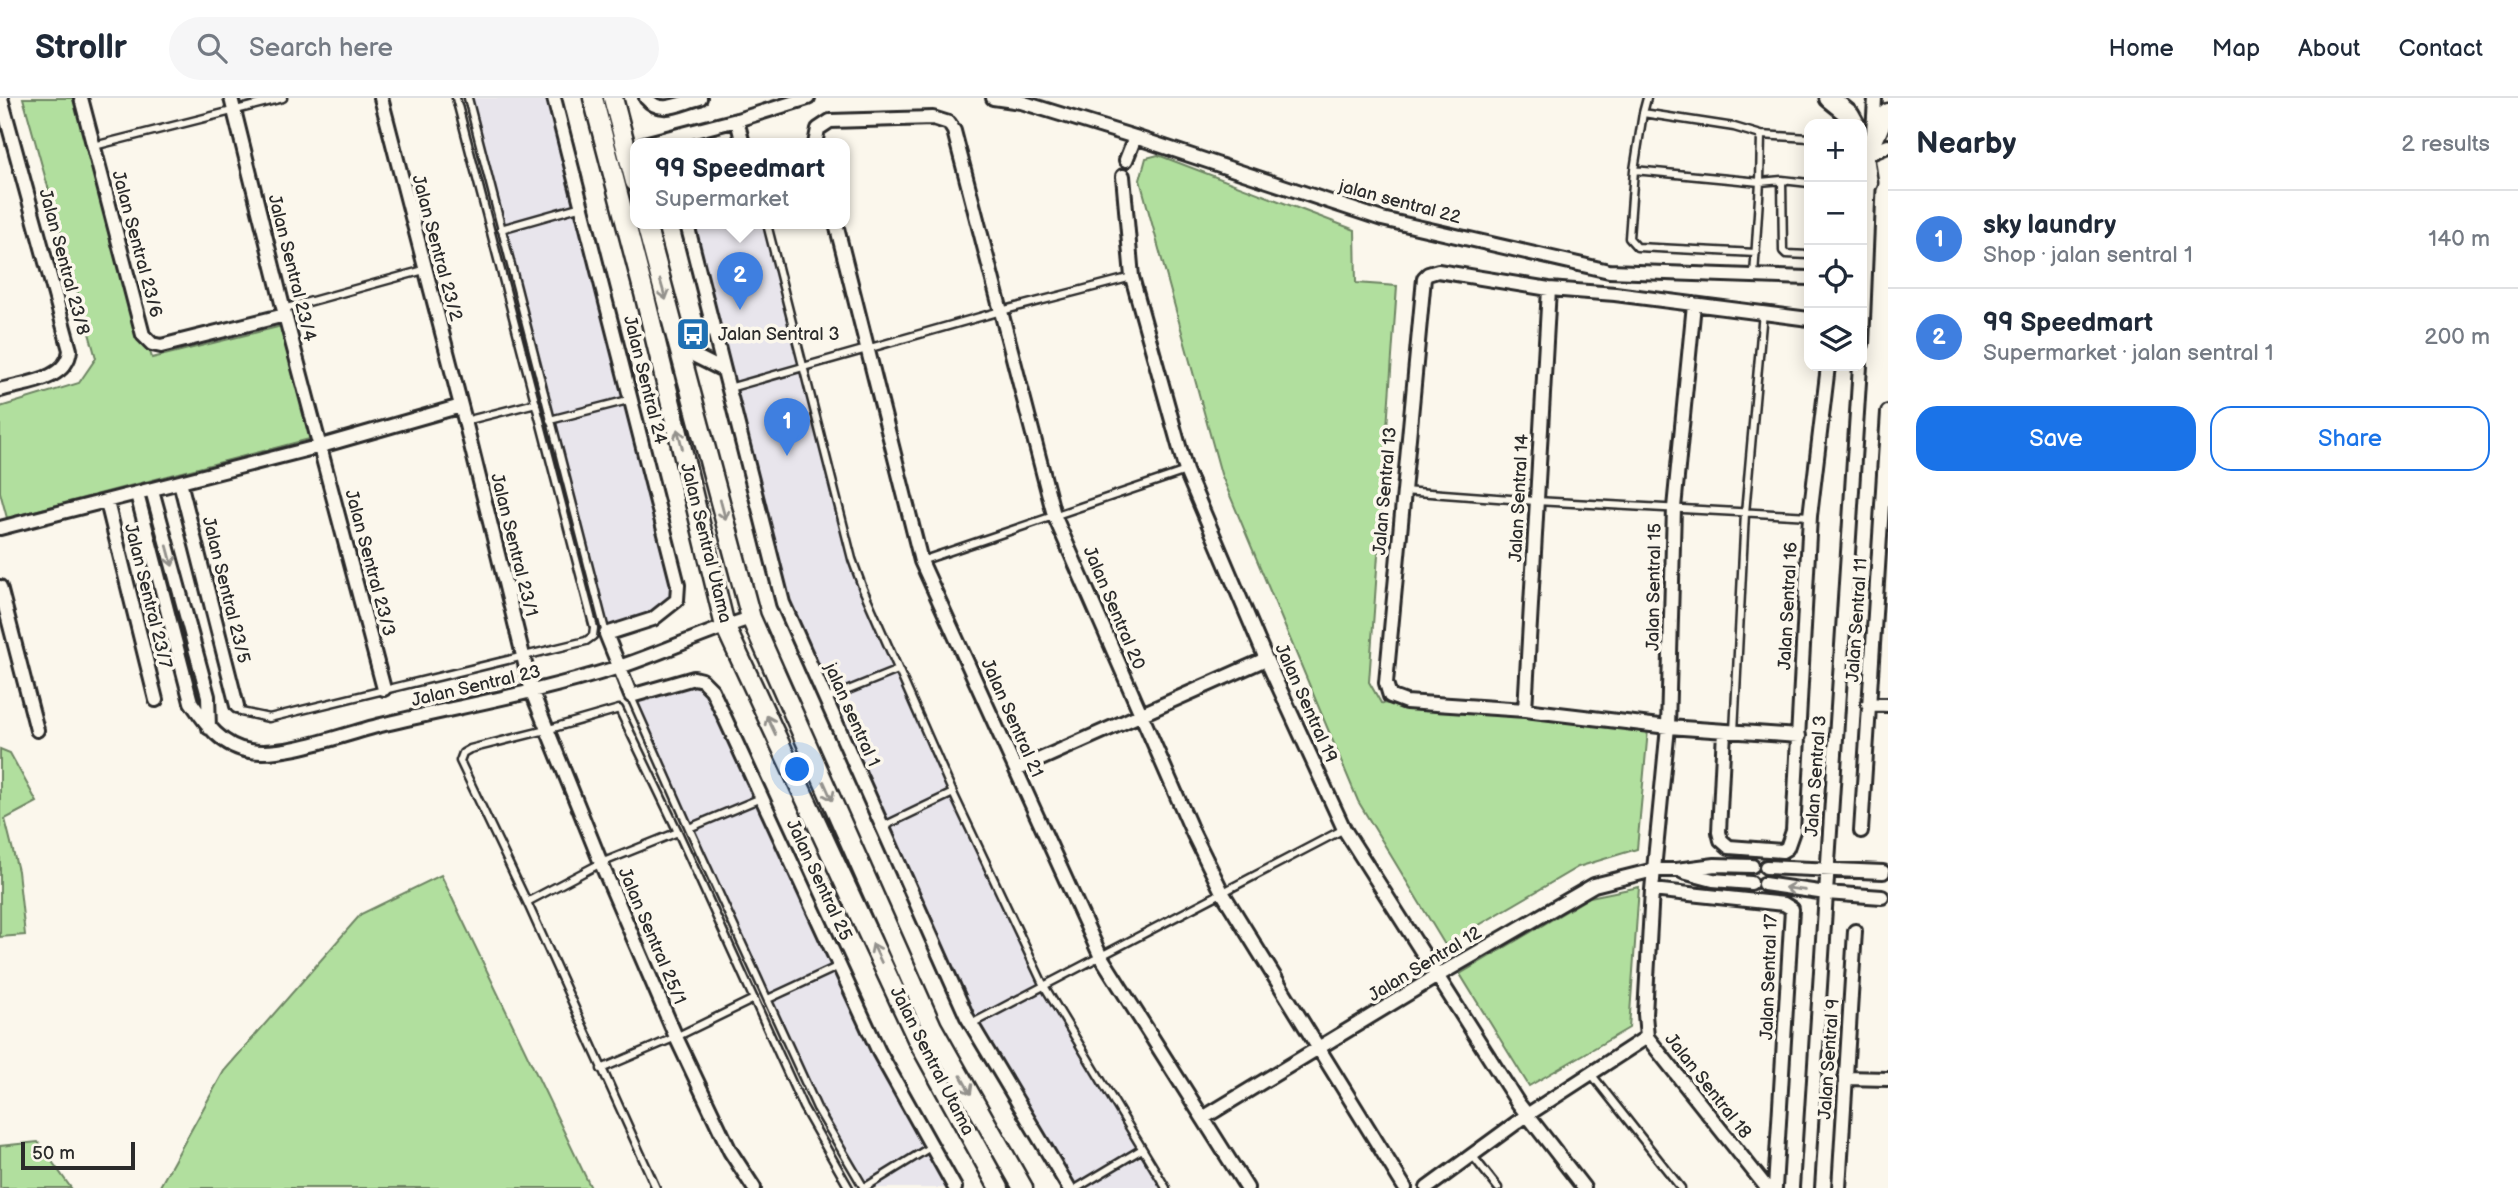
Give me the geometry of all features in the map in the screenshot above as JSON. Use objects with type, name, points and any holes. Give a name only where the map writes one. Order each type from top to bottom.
[{"type":"street","name":"Jalan Sentral 23/8","points":[[0,390],[51,376],[62,370],[69,359],[70,350],[1,98]]},
{"type":"street","name":"Jalan Sentral 23/6","points":[[81,98],[142,335],[152,344],[161,346],[284,312]]},
{"type":"street","name":"Jalan Sentral 23/2","points":[[381,98],[461,406]]},
{"type":"street","name":"Jalan Sentral 24","points":[[554,98],[678,585],[677,600],[653,619],[606,634]]},
{"type":"street","name":"Jalan Sentral Utama","points":[[593,98],[725,626],[917,1039],[999,1188]]},
{"type":"street","points":[[613,98],[631,138]]},
{"type":"street","points":[[646,98],[652,106],[659,108],[700,98]]},
{"type":"street","points":[[758,98],[763,112]]},
{"type":"street","points":[[666,138],[808,98]]},
{"type":"street","name":"jalan sentral 22","points":[[993,98],[1021,103],[1135,137],[1382,219],[1595,268],[1609,271],[1804,278]]},
{"type":"street","points":[[1829,98],[1852,119]]},
{"type":"street","points":[[1865,245],[1875,98]]},
{"type":"street","name":"Jalan Sentral 23/4","points":[[233,104],[284,312],[321,446]]},
{"type":"street","points":[[1873,146],[1882,120],[1888,113]]},
{"type":"street","name":"Jalan Sentral 20","points":[[816,138],[817,129],[830,121],[933,118],[949,123],[957,140],[1054,515],[1222,892],[1405,1188]]},
{"type":"street","points":[[737,120],[742,138]]},
{"type":"street","points":[[1126,160],[1135,137]]},
{"type":"street","points":[[608,153],[630,147]]},
{"type":"street","name":"Jalan Sentral 19","points":[[1123,177],[1132,277],[1186,471],[1266,659],[1344,829],[1527,1115],[1584,1188]]},
{"type":"street","name":"Jalan Sentral Utama","points":[[647,229],[751,618],[932,1027],[1023,1188]]},
{"type":"street","name":"jalan sentral 1","points":[[688,229],[783,603],[971,1024],[1069,1188]]},
{"type":"street","name":"Jalan Sentral 21","points":[[837,229],[921,561],[1100,955],[1247,1188]]},
{"type":"street","name":"Jalan Sentral 13","points":[[1525,710],[1406,702],[1390,696],[1386,684],[1424,278],[1438,271],[1549,289]]},
{"type":"street","points":[[1549,289],[1804,318]]},
{"type":"street","name":"Jalan Sentral 14","points":[[1525,710],[1549,289]]},
{"type":"street","name":"Jalan Sentral 15","points":[[1654,870],[1668,727],[1674,508],[1694,304]]},
{"type":"street","points":[[681,349],[723,370]]},
{"type":"street","name":"Jalan Sentral 16","points":[[1729,732],[1719,832],[1721,840],[1729,847],[1782,851],[1787,848],[1793,831],[1810,516],[1827,371]]},
{"type":"street","name":"Jalan Sentral 3","points":[[1807,1188],[1860,371]]},
{"type":"street","points":[[0,528],[321,446],[461,406]]},
{"type":"street","name":"Jalan Sentral 23/1","points":[[461,406],[532,692]]},
{"type":"street","name":"Jalan Sentral 11","points":[[1861,831],[1868,704],[1884,527],[1888,412]]},
{"type":"street","name":"Jalan Sentral 23/3","points":[[321,446],[384,689]]},
{"type":"street","name":"Jalan Sentral 23/5","points":[[180,482],[237,706]]},
{"type":"street","points":[[152,490],[208,696],[209,728]]},
{"type":"street","name":"Jalan Sentral 23","points":[[137,494],[191,702],[209,728],[233,746],[248,751],[272,753],[384,724],[532,692],[618,667],[751,618]]},
{"type":"street","name":"Jalan Sentral 23/7","points":[[107,502],[156,700]]},
{"type":"street","points":[[0,587],[37,730]]},
{"type":"street","points":[[606,634],[631,696]]},
{"type":"street","points":[[1016,770],[1266,659]]},
{"type":"street","name":"Jalan Sentral 25","points":[[631,696],[687,678],[702,680],[708,684],[879,1052],[955,1188]]},
{"type":"street","name":"Jalan Sentral 25/1","points":[[532,692],[601,863],[676,1037],[726,1142],[754,1188]]},
{"type":"street","points":[[1868,704],[1888,705]]},
{"type":"street","points":[[1525,710],[1668,727],[1799,736]]},
{"type":"street","name":"Jalan Sentral 12","points":[[1203,1118],[1437,976],[1594,885],[1654,870],[1714,865],[1752,866]]},
{"type":"street","points":[[1766,867],[1883,872]]},
{"type":"street","name":"Jalan Sentral 18","points":[[1654,870],[1645,1014],[1647,1037],[1767,1188]]},
{"type":"street","name":"Jalan Sentral 12","points":[[1676,870],[1713,880],[1882,897]]},
{"type":"street","name":"Jalan Sentral 17","points":[[1652,890],[1784,904],[1792,909],[1775,1188]]},
{"type":"street","name":"Jalan Sentral 9","points":[[1839,1188],[1855,931]]},
{"type":"street","points":[[1427,1188],[1527,1115],[1647,1037]]},
{"type":"street","points":[[1845,1078],[1888,1079]]},
{"type":"lane","points":[[93,146],[233,104],[283,98]]},
{"type":"lane","points":[[237,706],[241,712],[269,718],[586,641],[595,632],[456,98]]},
{"type":"lane","points":[[468,98],[606,634]]},
{"type":"lane","points":[[1647,98],[1634,170],[1629,238],[1632,243],[1637,247],[1756,253]]},
{"type":"lane","points":[[1643,113],[1734,127],[1761,135],[1804,138]]},
{"type":"lane","points":[[1754,276],[1761,135]]},
{"type":"lane","points":[[1634,170],[1760,182],[1782,180],[1804,182]]},
{"type":"lane","points":[[1782,180],[1783,251],[1786,254],[1804,256]]},
{"type":"lane","points":[[501,229],[582,206]]},
{"type":"lane","points":[[768,229],[857,574],[953,793],[1043,984],[1166,1188]]},
{"type":"lane","points":[[284,312],[424,270]]},
{"type":"lane","points":[[729,388],[1000,311],[1132,277]]},
{"type":"lane","points":[[1729,732],[1763,313]]},
{"type":"lane","points":[[550,419],[632,399]]},
{"type":"lane","points":[[465,421],[536,403]]},
{"type":"lane","points":[[921,561],[1186,471]]},
{"type":"lane","points":[[1402,491],[1810,516]]},
{"type":"lane","points":[[826,699],[898,670]]},
{"type":"lane","points":[[631,696],[817,1108],[864,1188],[932,1146]]},
{"type":"lane","points":[[656,1188],[460,761],[460,757],[470,748],[619,709],[803,1107],[849,1188]]},
{"type":"lane","points":[[882,827],[953,793]]},
{"type":"lane","points":[[689,828],[762,797]]},
{"type":"lane","points":[[971,1024],[1344,829]]},
{"type":"lane","points":[[527,902],[601,863],[678,832]]},
{"type":"lane","points":[[768,999],[840,966]]},
{"type":"lane","points":[[601,1069],[676,1037],[754,999]]},
{"type":"lane","points":[[1592,1075],[1681,1188]]},
{"type":"lane","points":[[1077,1188],[1142,1149]]},
{"type":"lane","points":[[1472,1155],[1498,1188]]},
{"type":"shaded area","points":[[464,98],[560,98],[684,584],[683,602],[669,615],[653,625],[605,640]]},
{"type":"shaded area","points":[[682,229],[772,229],[860,574],[1030,951],[1170,1188],[1064,1188],[961,1017],[778,605]]},
{"type":"shaded area","points":[[695,671],[711,680],[719,693],[884,1050],[961,1188],[860,1188],[813,1108],[629,701],[634,689]]},
{"type":"green space","points":[[23,98],[75,98],[152,358],[286,325],[317,437],[7,518],[0,492],[0,407],[79,383],[96,358]]},
{"type":"green space","points":[[1158,155],[1355,230],[1356,283],[1397,286],[1369,682],[1381,703],[1648,730],[1637,849],[1578,867],[1445,945],[1358,801],[1221,474],[1140,180],[1146,158]]},
{"type":"green space","points":[[0,749],[10,753],[37,802],[5,819],[18,871],[25,935],[0,937]]},
{"type":"green space","points":[[441,875],[591,1188],[159,1188],[224,1071],[361,914]]},
{"type":"green space","points":[[1639,887],[1629,1028],[1529,1086],[1460,974],[1590,897]]},
{"type":"green space","points":[[38,1142],[71,1188],[0,1188],[0,1146]]},
{"type":"place","name":"99 Speedmart","points":[[740,310]]},
{"type":"place","name":"Jalan Sentral 3","points":[[693,334]]},
{"type":"place","name":"sky laundry","points":[[787,456]]}]
